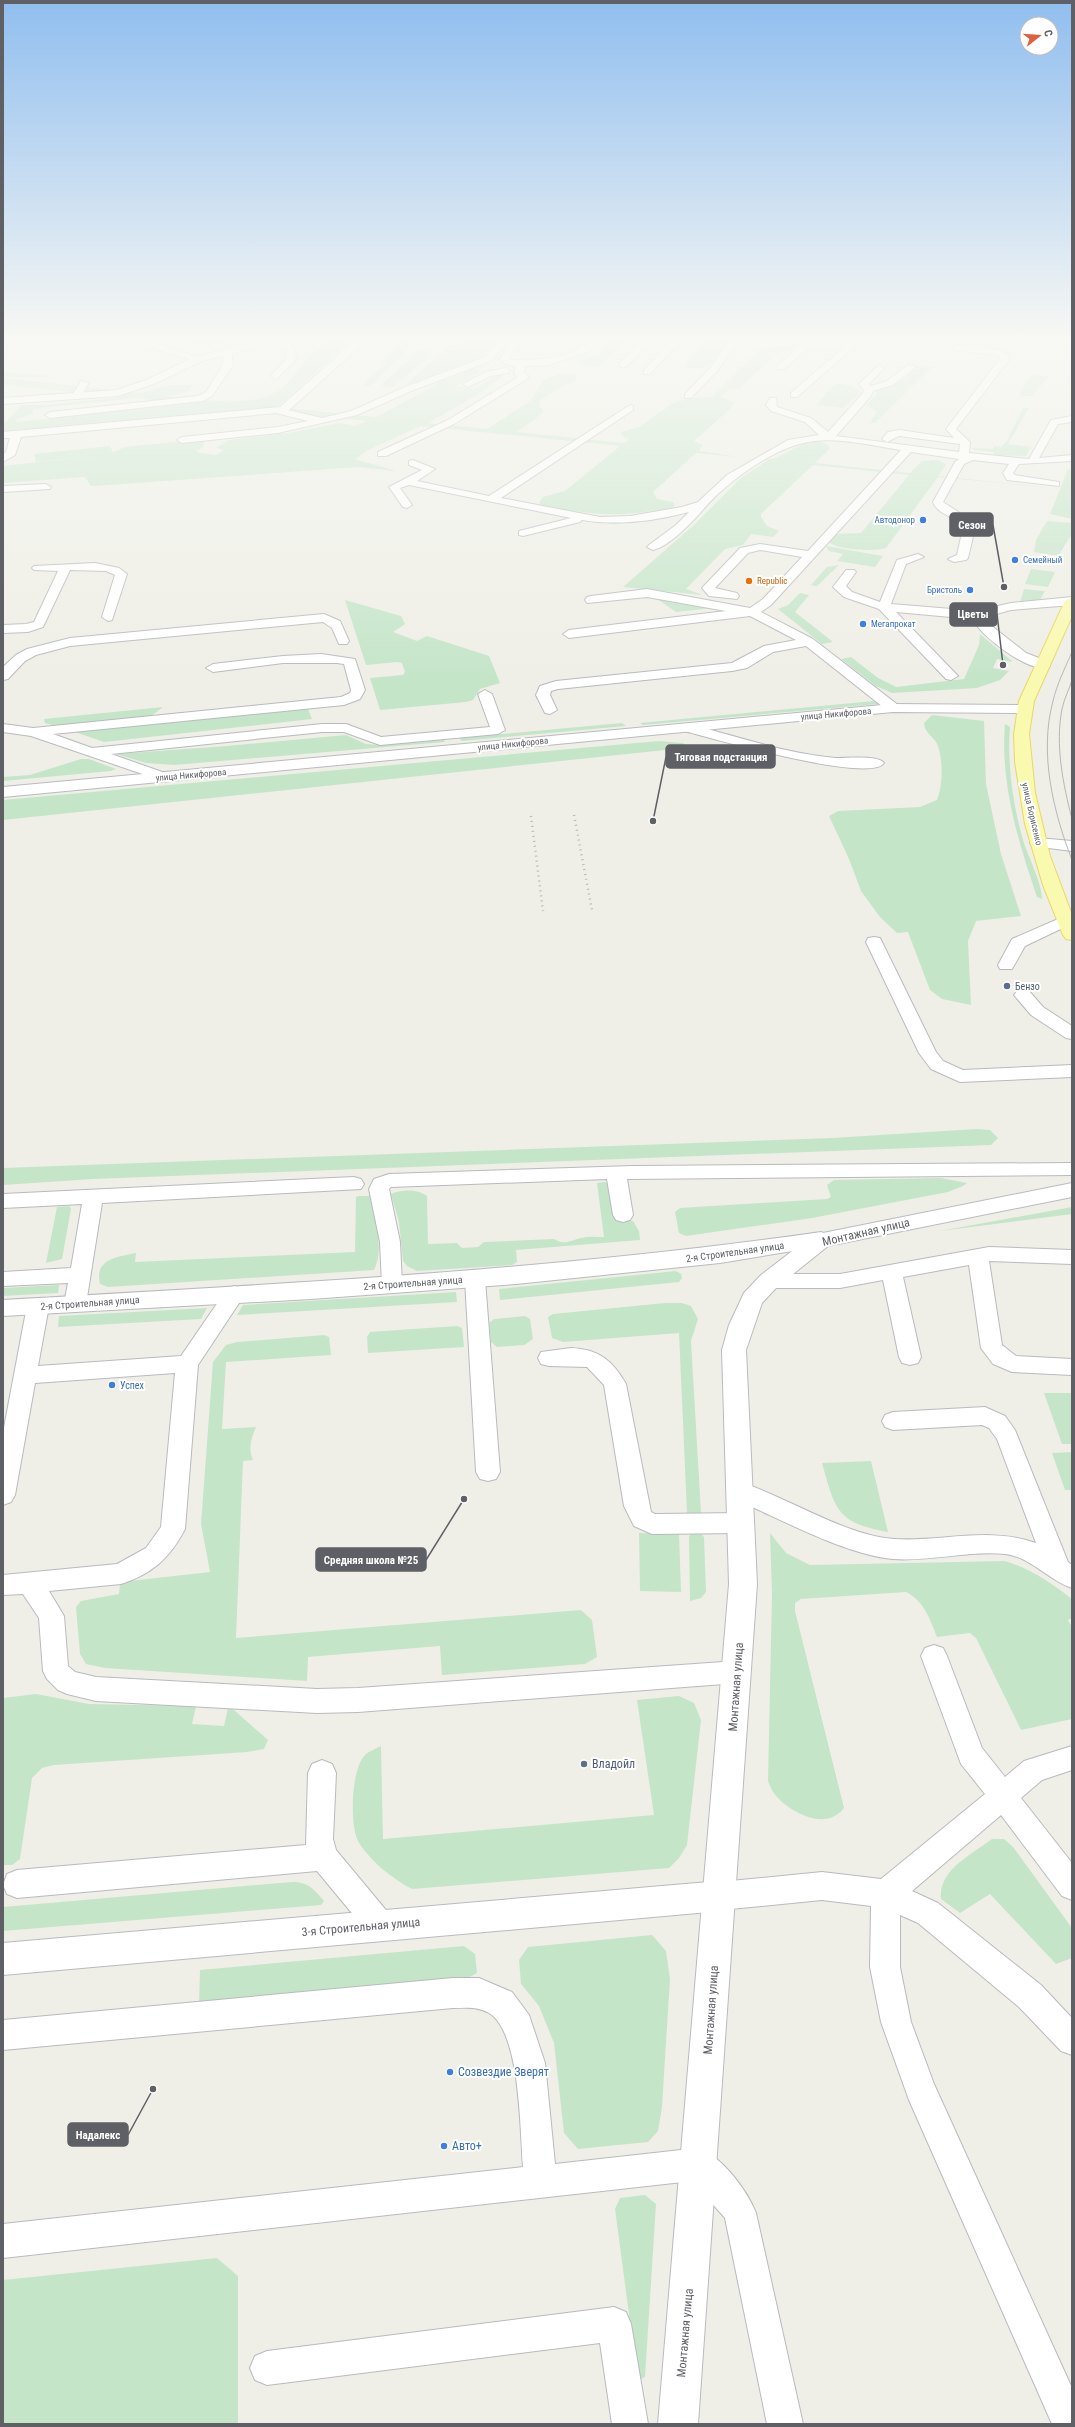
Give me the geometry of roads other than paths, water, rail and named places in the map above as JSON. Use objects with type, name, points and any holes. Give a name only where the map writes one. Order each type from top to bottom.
[{"type":"main road","name":"улица Борисенко","points":[[1068,928],[1038,843],[1025,786],[1022,744],[1024,708],[1072,601]]},
{"type":"main road","name":"улица Никифорова","points":[[3,792],[893,708],[1024,708]]},
{"type":"main road","name":"Монтажная улица","points":[[678,2424],[743,1584],[742,1523],[736,1444],[734,1350],[740,1325],[752,1299],[769,1281],[821,1240],[1072,1190]]},
{"type":"main road","name":"2-я Строительная улица","points":[[3,1308],[533,1276],[640,1265],[821,1240]]},
{"type":"main road","name":"3-я Строительная улица","points":[[3,1959],[720,1896]]},
{"type":"lane","points":[[382,454],[390,450]]},
{"type":"lane","points":[[491,500],[566,450]]},
{"type":"lane","points":[[653,546],[671,533],[731,477],[777,450]]},
{"type":"lane","points":[[569,634],[647,623],[749,603],[767,602],[907,450]]},
{"type":"lane","points":[[917,450],[1016,462],[1072,458]]},
{"type":"lane","points":[[966,450],[966,457]]},
{"type":"lane","points":[[1032,462],[1038,450]]},
{"type":"lane","points":[[930,516],[939,505],[938,502],[960,462],[966,457]]},
{"type":"lane","points":[[1016,462],[1008,473],[1011,478],[1055,484]]},
{"type":"lane","points":[[407,504],[394,487],[408,482],[430,468],[413,463]]},
{"type":"lane","points":[[408,482],[582,518],[630,519],[702,504]]},
{"type":"lane","points":[[3,489],[46,486]]},
{"type":"lane","points":[[939,505],[965,521],[969,528],[962,558],[954,560]]},
{"type":"lane","points":[[523,532],[582,518]]},
{"type":"lane","points":[[630,519],[649,530],[671,533]]},
{"type":"lane","points":[[810,555],[760,547],[744,550],[708,588],[713,593],[749,603],[809,642],[893,708]]},
{"type":"lane","points":[[884,607],[901,562],[918,557]]},
{"type":"lane","points":[[38,568],[107,567],[119,571],[121,574],[108,617]]},
{"type":"lane","points":[[3,628],[28,628],[39,624],[65,568]]},
{"type":"lane","points":[[850,572],[839,587],[842,592],[860,600],[884,607],[978,615],[992,610],[1013,606],[1072,601]]},
{"type":"lane","points":[[591,600],[648,593],[749,603]]},
{"type":"lane","points":[[884,607],[951,676]]},
{"type":"lane","points":[[978,615],[982,625],[1020,656],[1044,665]]},
{"type":"lane","points":[[3,676],[14,662],[33,652],[60,644],[94,638],[324,618],[339,626],[343,641]]},
{"type":"lane","points":[[550,710],[543,695],[545,689],[556,685],[732,667],[742,665],[768,649],[809,642]]},
{"type":"lane","points":[[822,653],[842,649]]},
{"type":"lane","points":[[33,732],[344,701],[355,696],[358,690],[350,662],[341,658],[317,658],[213,668]]},
{"type":"lane","points":[[90,752],[322,728],[346,728],[380,741],[498,730],[485,694]]},
{"type":"lane","points":[[3,728],[33,732],[163,778]]},
{"type":"lane","points":[[689,728],[807,758],[836,762],[877,763]]},
{"type":"lane","points":[[1038,843],[1070,846]]},
{"type":"lane","points":[[1006,965],[1018,943],[1068,928]]},
{"type":"lane","points":[[874,942],[928,1053],[937,1065],[960,1076],[1072,1071]]},
{"type":"lane","points":[[1023,995],[1038,1011],[1072,1034]]},
{"type":"lane","points":[[392,1285],[390,1242],[379,1189],[381,1184],[396,1181],[616,1173],[1072,1169]]},
{"type":"lane","points":[[616,1173],[623,1215]]},
{"type":"lane","points":[[3,1200],[354,1184]]},
{"type":"lane","points":[[75,1304],[93,1195]]},
{"type":"lane","points":[[769,1281],[840,1281],[978,1256],[1072,1257]]},
{"type":"lane","points":[[978,1256],[992,1348],[1001,1358],[1012,1364],[1072,1367]]},
{"type":"lane","points":[[892,1272],[910,1357]]},
{"type":"lane","points":[[3,1279],[80,1275]]},
{"type":"lane","points":[[475,1280],[488,1472]]},
{"type":"lane","points":[[3,1585],[121,1574],[155,1555],[174,1529],[186,1364],[234,1294]]},
{"type":"lane","points":[[3,1495],[38,1306]]},
{"type":"lane","points":[[549,1358],[585,1356],[597,1360],[606,1368],[615,1384],[636,1506],[642,1519],[652,1524],[742,1523]]},
{"type":"lane","points":[[25,1375],[186,1364]]},
{"type":"lane","points":[[893,1421],[985,1416],[997,1422],[1007,1436],[1065,1573]]},
{"type":"lane","points":[[740,1492],[863,1544],[894,1549],[1005,1544],[1031,1551],[1065,1573]]},
{"type":"lane","points":[[29,1582],[51,1616],[56,1671],[67,1682],[96,1690],[317,1700],[358,1700],[737,1672]]},
{"type":"lane","points":[[934,1656],[971,1754],[1072,1886]]},
{"type":"lane","points":[[1070,2424],[920,2089],[896,2022],[885,1967],[886,1894],[1034,1770],[1072,1758]]},
{"type":"lane","points":[[322,1773],[319,1839],[323,1858],[380,1925]]},
{"type":"lane","points":[[17,1884],[323,1858]]},
{"type":"lane","points":[[720,1896],[822,1886],[886,1894],[928,1913],[1030,1996],[1072,2040]]},
{"type":"lane","points":[[3,2035],[445,1993],[479,1992],[501,2003],[518,2026],[530,2063],[540,2181]]},
{"type":"lane","points":[[3,2241],[699,2164],[734,2203],[740,2213],[785,2424]]},
{"type":"lane","points":[[267,2368],[614,2324],[630,2424]]},
{"type":"tram line","points":[[1072,652],[1061,676],[1055,695],[1049,721],[1047,741],[1050,782],[1054,802],[1072,860]]},
{"type":"tram line","points":[[1072,680],[1062,709],[1059,736],[1063,778],[1072,819]]},
{"type":"railway","points":[[574,815],[592,910]]},
{"type":"railway","points":[[531,816],[543,911]]},
{"type":"place","name":"Автодонор","points":[[923,520]]},
{"type":"place","name":"Семейный","points":[[1015,560]]},
{"type":"place","name":"Republic","points":[[749,581]]},
{"type":"place","name":"Сезон","points":[[1004,587]]},
{"type":"place","name":"Бристоль","points":[[970,590]]},
{"type":"place","name":"Мегапрокат","points":[[863,624]]},
{"type":"place","name":"Цветы","points":[[1003,665]]},
{"type":"place","name":"Тяговая подстанция","points":[[653,821]]},
{"type":"place","name":"Бензо","points":[[1007,986]]},
{"type":"place","name":"Успех","points":[[112,1385]]},
{"type":"place","name":"Средняя школа №25","points":[[464,1499]]},
{"type":"place","name":"Владойл","points":[[584,1764]]},
{"type":"place","name":"Созвездие Зверят","points":[[450,2072]]},
{"type":"place","name":"Надалекс","points":[[153,2089]]},
{"type":"place","name":"Авто+","points":[[444,2146]]}]
